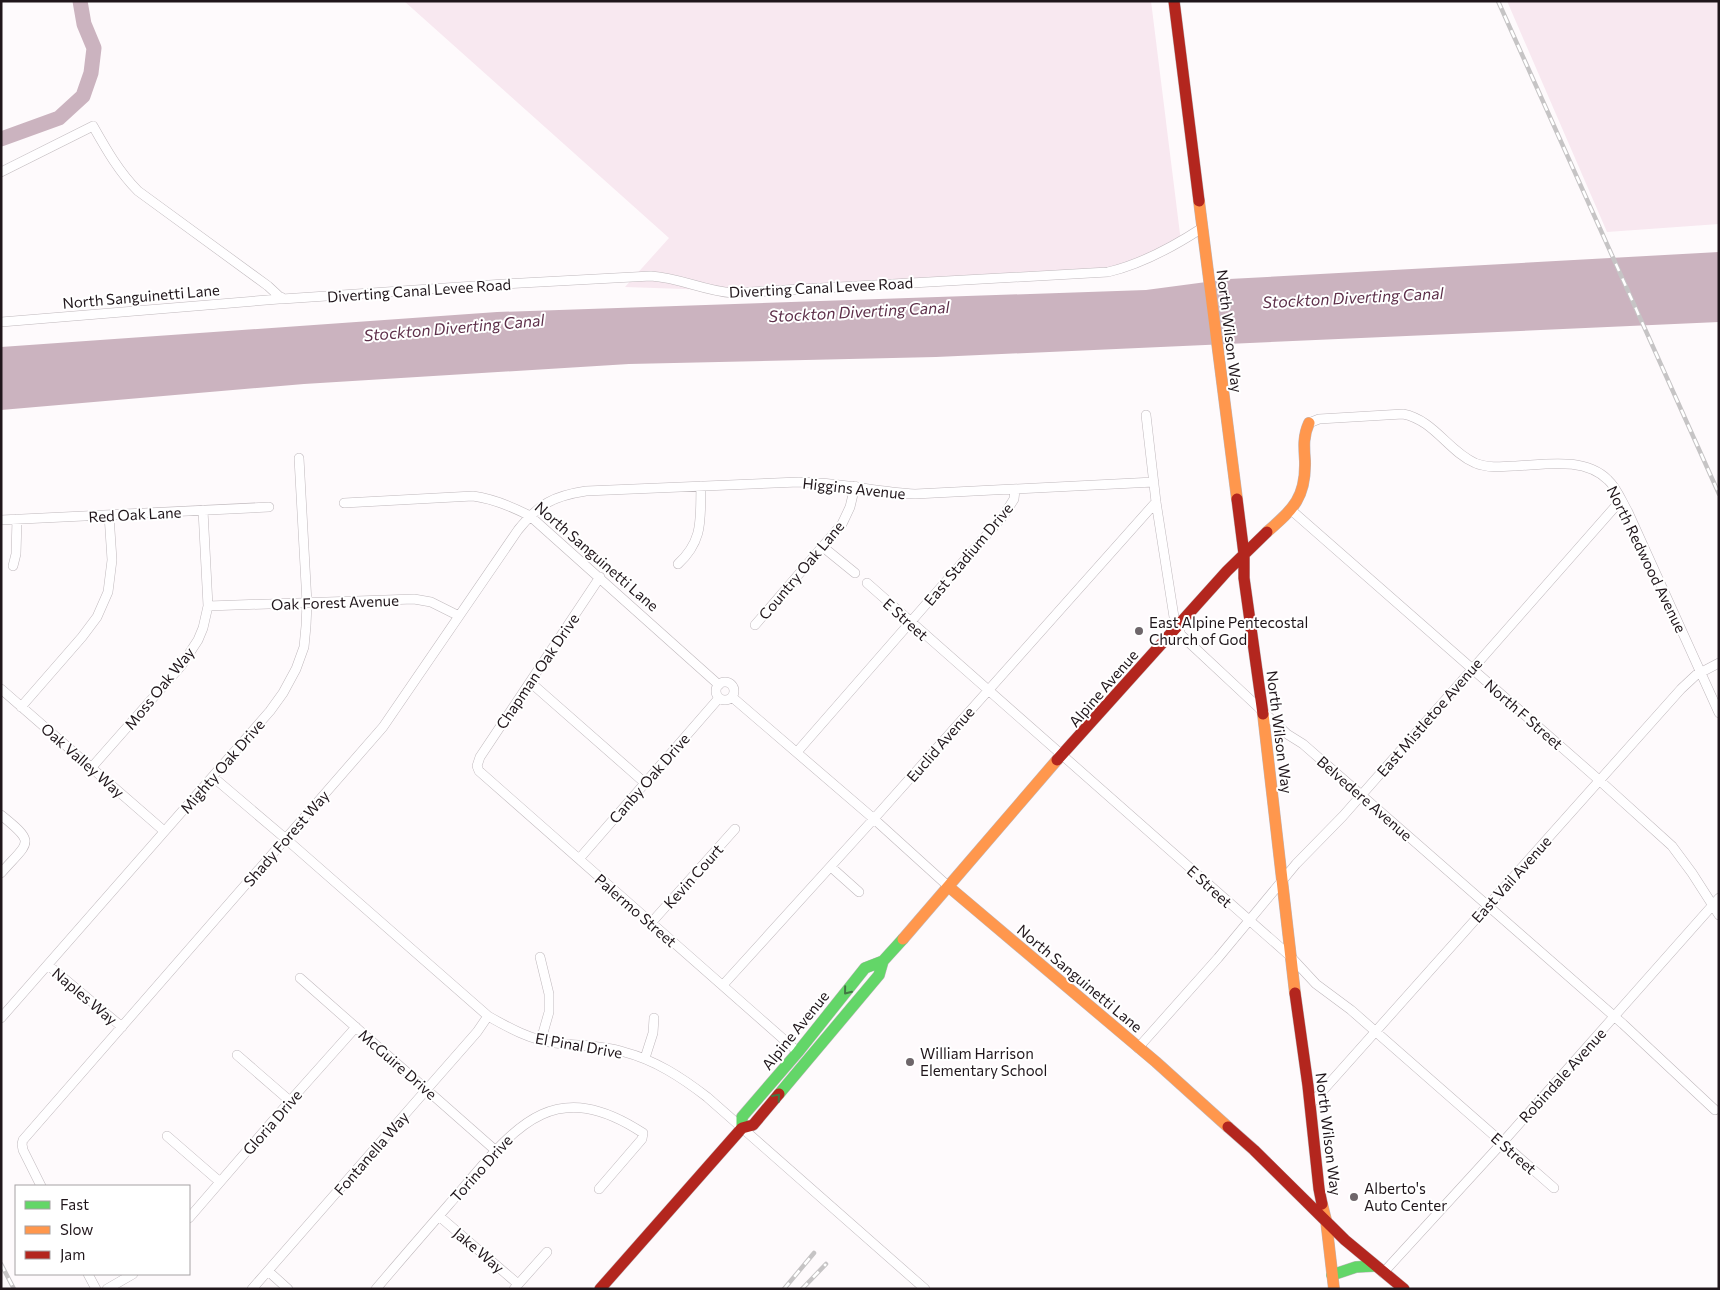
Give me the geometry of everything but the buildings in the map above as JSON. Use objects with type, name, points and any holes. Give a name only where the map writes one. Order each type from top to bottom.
[{"type":"street","name":"North Wilson Way","points":[[1174,1],[1204,250],[1244,554],[1244,578],[1262,711],[1290,956],[1334,1289]]},
{"type":"street","points":[[1,172],[93,126],[112,159],[138,191],[282,298]]},
{"type":"street","name":"Diverting Canal Levee Road","points":[[282,298],[651,276],[668,277],[709,290],[733,293],[1108,272],[1136,264],[1178,244],[1202,228]]},
{"type":"street","name":"North Sanguinetti Lane","points":[[1,322],[282,298]]},
{"type":"street","name":"North Redwood Avenue","points":[[1309,423],[1319,419],[1390,414],[1408,415],[1430,427],[1474,463],[1489,467],[1577,465],[1604,476],[1613,484],[1622,500],[1719,713]]},
{"type":"street","name":"Belvedere Avenue","points":[[1146,415],[1156,502],[1174,617],[1181,635],[1287,734],[1303,744],[1614,1017],[1715,1110]]},
{"type":"street","name":"Alpine Avenue","points":[[600,1289],[742,1128],[753,1124],[879,975],[883,961],[1063,755],[1244,554],[1290,509],[1298,499],[1304,486],[1306,471],[1305,434],[1309,423]]},
{"type":"street","name":"Mighty Oak Drive","points":[[1,1018],[270,710],[283,693],[296,669],[304,647],[307,602],[299,458]]},
{"type":"street","name":"Higgins Avenue","points":[[530,516],[543,504],[556,497],[586,491],[828,482],[888,492],[916,494],[1154,482]]},
{"type":"street","points":[[678,564],[688,554],[700,532],[701,486]]},
{"type":"street","name":"Country Oak Lane","points":[[756,625],[842,524],[850,507],[855,486]]},
{"type":"street","name":"East Stadium Drive","points":[[797,752],[1004,515],[1014,499],[1015,490]]},
{"type":"street","name":"North Sanguinetti Lane","points":[[344,503],[473,496],[490,498],[508,504],[530,516],[719,684]]},
{"type":"street","name":"East Mistletoe Avenue","points":[[1138,1048],[1282,881],[1622,500]]},
{"type":"street","name":"Euclid Avenue","points":[[723,985],[831,868],[1156,502]]},
{"type":"street","name":"Red Oak Lane","points":[[1,520],[269,507]]},
{"type":"street","name":"North F Street","points":[[1290,509],[1672,846],[1716,901],[1719,915]]},
{"type":"street","name":"Moss Oak Way","points":[[92,767],[189,656],[203,628],[208,606],[204,510]]},
{"type":"street","points":[[21,707],[98,617],[108,592],[112,560],[109,515]]},
{"type":"street","name":"Shady Forest Way","points":[[41,1185],[25,1155],[22,1144],[23,1140],[383,727],[518,530],[530,516]]},
{"type":"street","points":[[13,566],[16,554],[17,519]]},
{"type":"street","points":[[823,547],[854,573]]},
{"type":"street","name":"Chapman Oak Drive","points":[[477,766],[480,757],[600,577]]},
{"type":"street","name":"E Street","points":[[867,583],[1290,956],[1316,984],[1376,1031],[1554,1188]]},
{"type":"street","name":"Oak Forest Avenue","points":[[208,606],[414,599],[431,602],[459,616]]},
{"type":"street","name":"East Vail Avenue","points":[[1310,1105],[1682,689],[1701,672],[1719,663]]},
{"type":"street","points":[[530,682],[645,783]]},
{"type":"street","points":[[724,682],[734,688],[732,697],[724,700],[719,698],[716,692],[719,684],[724,682]]},
{"type":"street","name":"Oak Valley Way","points":[[1,689],[164,831]]},
{"type":"street","name":"North Sanguinetti Lane","points":[[732,697],[1254,1150],[1379,1270],[1404,1289]]},
{"type":"street","name":"Canby Oak Drive","points":[[579,859],[719,698]]},
{"type":"street","name":"Palermo Street","points":[[477,766],[482,775],[798,1052]]},
{"type":"street","name":"El Pinal Drive","points":[[213,777],[488,1016],[518,1032],[541,1040],[602,1047],[645,1058],[687,1081],[925,1289]]},
{"type":"street","points":[[1,815],[22,833],[26,839],[25,845],[1,873]]},
{"type":"street","name":"Kevin Court","points":[[651,923],[735,829]]},
{"type":"street","points":[[831,868],[859,892]]},
{"type":"street","name":"Robindale Avenue","points":[[1379,1270],[1502,1143],[1716,901]]},
{"type":"street","points":[[540,957],[549,994],[549,1012],[541,1040]]},
{"type":"street","name":"Alpine Avenue","points":[[742,1128],[742,1117],[798,1052],[865,968],[883,961]]},
{"type":"street","name":"Naples Way","points":[[48,965],[122,1027]]},
{"type":"street","name":"McGuire Drive","points":[[300,978],[495,1150]]},
{"type":"street","name":"Fontanella Way","points":[[252,1289],[427,1090],[477,1032],[488,1016]]},
{"type":"street","points":[[645,1058],[653,1033],[654,1018]]},
{"type":"street","name":"Gloria Drive","points":[[190,1217],[356,1027]]},
{"type":"street","points":[[237,1055],[290,1101]]},
{"type":"street","name":"Torino Drive","points":[[376,1289],[495,1150],[520,1126],[532,1119],[550,1111],[580,1107],[615,1116],[643,1133],[642,1139],[599,1189]]},
{"type":"street","points":[[167,1136],[220,1182]]},
{"type":"street","name":"Jake Way","points":[[439,1216],[516,1286]]},
{"type":"street","points":[[516,1286],[546,1252]]},
{"type":"street","points":[[1332,1275],[1356,1267],[1379,1270]]},
{"type":"street","points":[[268,1271],[288,1289]]},
{"type":"street","points":[[89,1275],[96,1289]]},
{"type":"street","points":[[107,1289],[131,1275]]},
{"type":"shaded area","points":[[404,1],[1151,1],[1181,242],[1115,275],[713,290],[625,287],[669,238]]},
{"type":"shaded area","points":[[1507,1],[1719,1],[1719,224],[1607,232]]},
{"type":"water","name":"Stockton Diverting Canal","points":[[1719,252],[1719,322],[936,357],[629,364],[304,384],[1,410],[1,347],[497,312],[1146,290],[1229,279]]},
{"type":"waterway","points":[[1,139],[59,118],[83,96],[91,73],[94,48],[84,24],[80,1]]},
{"type":"railway","points":[[1498,1],[1719,494]]},
{"type":"railway","points":[[784,1289],[814,1253]]},
{"type":"railway","points":[[1,1264],[14,1289]]},
{"type":"railway","points":[[802,1289],[826,1264]]},
{"type":"traffic: fast","points":[[779,1094],[879,975],[883,961],[903,939]]},
{"type":"traffic: fast","points":[[742,1128],[742,1117],[798,1052],[865,968],[883,961]]},
{"type":"traffic: fast","points":[[1332,1275],[1356,1267],[1375,1266]]},
{"type":"traffic: slow","points":[[1199,201],[1237,499]]},
{"type":"traffic: slow","points":[[1267,532],[1291,509],[1300,494],[1305,474],[1304,446],[1309,423]]},
{"type":"traffic: slow","points":[[1263,714],[1295,993]]},
{"type":"traffic: slow","points":[[903,939],[1057,760]]},
{"type":"traffic: slow","points":[[949,887],[1156,1062],[1228,1127]]},
{"type":"traffic: slow","points":[[1322,1204],[1326,1220],[1334,1289]]},
{"type":"traffic: jam","points":[[1174,1],[1199,201]]},
{"type":"traffic: jam","points":[[1237,499],[1244,554],[1244,578],[1263,714]]},
{"type":"traffic: jam","points":[[1057,760],[1227,571],[1267,532]]},
{"type":"traffic: jam","points":[[1295,993],[1322,1204]]},
{"type":"traffic: jam","points":[[600,1289],[742,1128],[753,1125],[779,1094]]},
{"type":"traffic: jam","points":[[1228,1127],[1254,1150],[1345,1240],[1404,1289]]},
{"type":"place","name":"East Alpine Pentecostal Church of God","points":[[1139,631]]},
{"type":"place","name":"William Harrison Elementary School","points":[[910,1062]]},
{"type":"place","name":"Alberto's Auto Center","points":[[1354,1197]]}]
